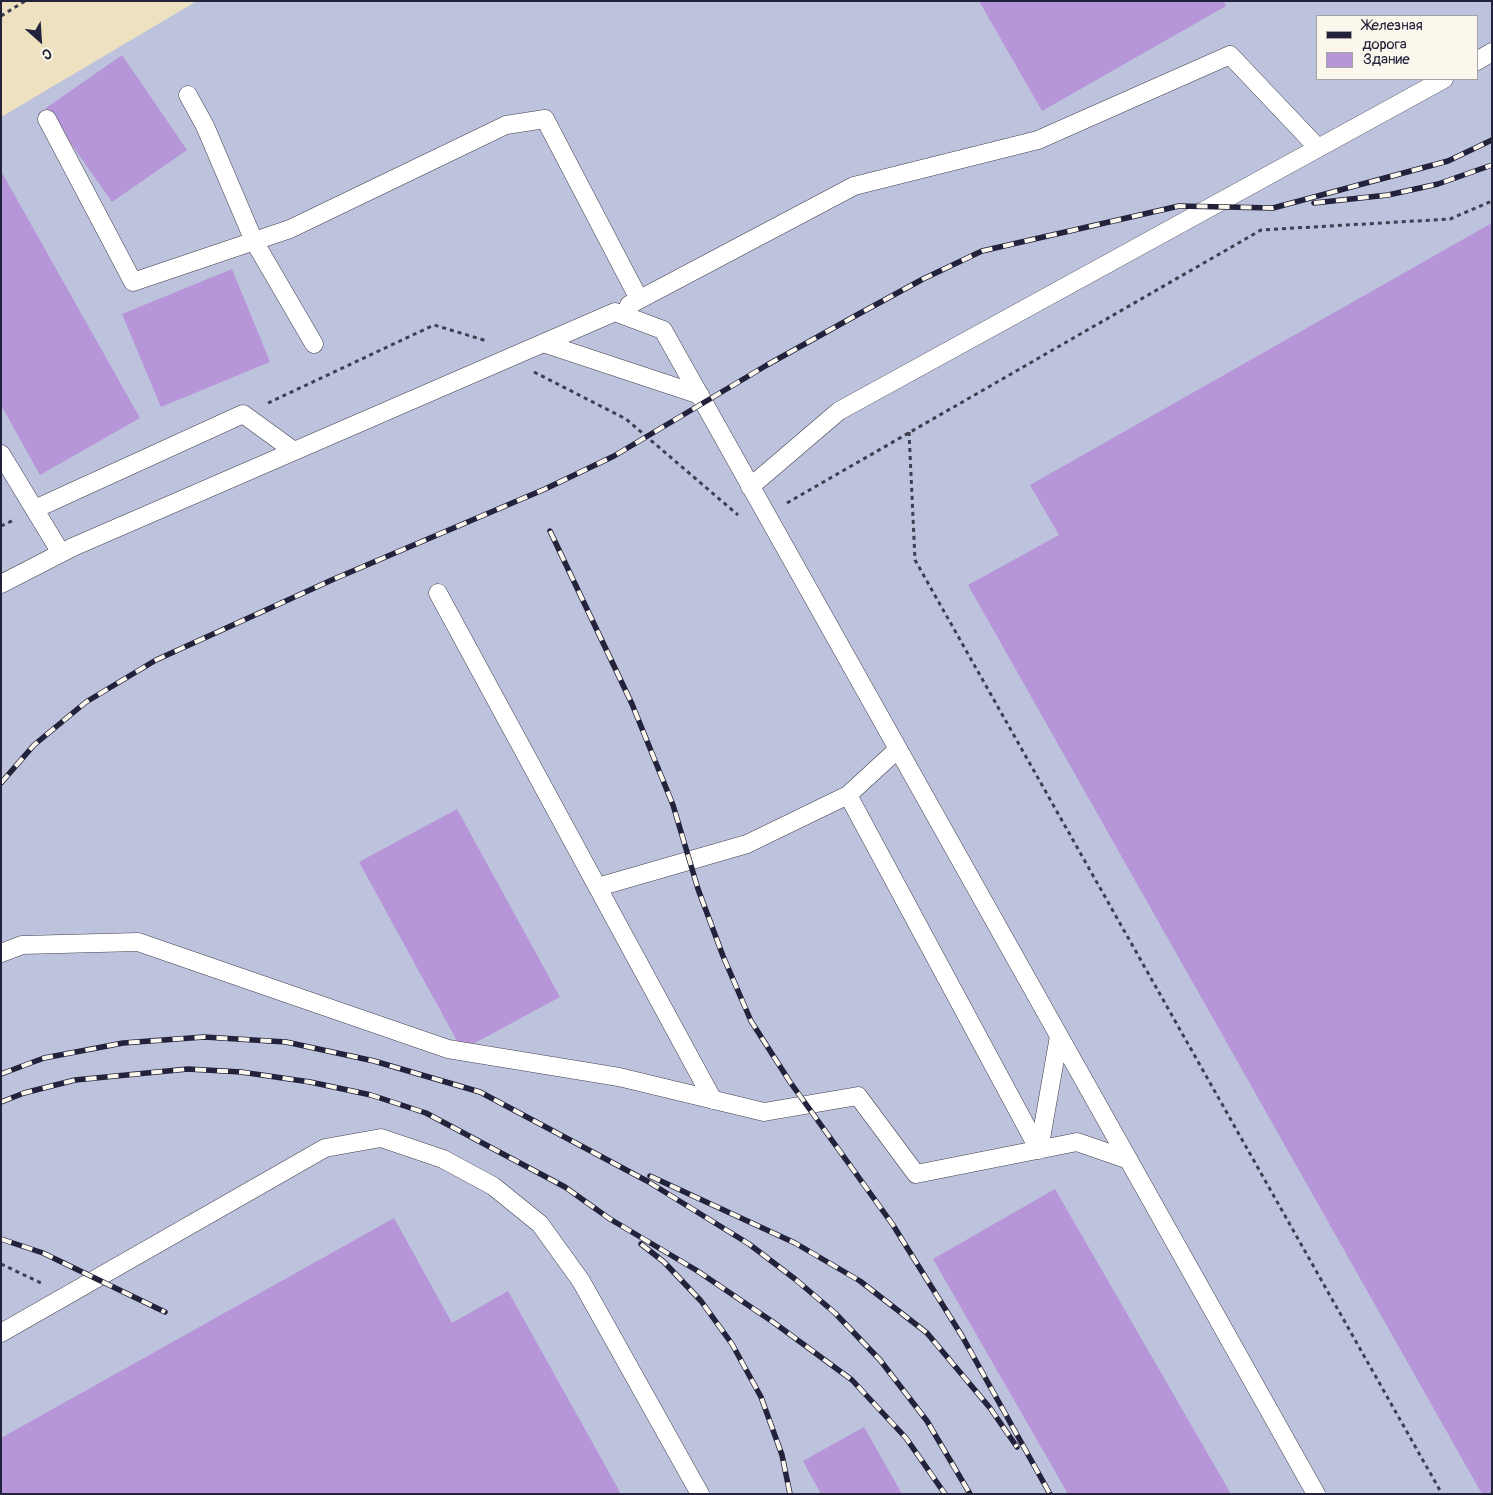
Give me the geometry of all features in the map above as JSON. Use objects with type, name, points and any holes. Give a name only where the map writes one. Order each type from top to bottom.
[{"type":"lane","points":[[1478,60],[1492,52]]},
{"type":"lane","points":[[1,584],[61,553],[615,312],[854,186],[1038,140],[1230,55],[1318,148]]},
{"type":"lane","points":[[750,487],[839,411],[1442,80]]},
{"type":"lane","points":[[188,95],[205,126],[254,241],[314,344]]},
{"type":"lane","points":[[47,119],[133,282],[290,229],[506,125],[545,119],[639,300]]},
{"type":"lane","points":[[615,312],[663,330],[1316,1494]]},
{"type":"lane","points":[[544,343],[700,395]]},
{"type":"lane","points":[[35,510],[243,414],[294,451]]},
{"type":"lane","points":[[1,454],[61,553]]},
{"type":"lane","points":[[438,593],[713,1100]]},
{"type":"lane","points":[[598,887],[747,844],[848,795],[898,749]]},
{"type":"lane","points":[[848,795],[1039,1150]]},
{"type":"lane","points":[[1,953],[22,945],[138,942],[448,1050],[619,1077],[764,1112],[858,1096],[916,1174],[1077,1142],[1129,1160]]},
{"type":"lane","points":[[1039,1150],[1059,1036]]},
{"type":"lane","points":[[1,1333],[325,1148],[381,1138],[443,1159],[493,1186],[540,1224],[581,1281],[700,1494]]},
{"type":"path","points":[[1,16],[25,1]]},
{"type":"path","points":[[243,414],[434,325],[495,344],[537,374],[626,419],[747,523],[767,514],[1261,230],[1450,219],[1492,201]]},
{"type":"path","points":[[909,432],[915,560],[1442,1494]]},
{"type":"path","points":[[1,1264],[66,1296]]},
{"type":"shaded area","points":[[197,1],[1492,1],[1492,1494],[1,1494],[1,117]]},
{"type":"building","points":[[979,1],[1224,1],[1226,6],[1042,111]]},
{"type":"building","points":[[122,55],[187,150],[112,202],[46,108]]},
{"type":"building","points":[[1,171],[140,418],[40,475],[1,405]]},
{"type":"building","points":[[1492,223],[1492,1494],[1482,1494],[968,585],[1059,535],[1030,485]]},
{"type":"building","points":[[232,269],[270,362],[161,407],[122,314]]},
{"type":"building","points":[[457,809],[560,997],[462,1050],[359,862]]},
{"type":"building","points":[[1055,1189],[1231,1494],[1068,1494],[933,1259]]},
{"type":"building","points":[[394,1218],[452,1323],[508,1291],[621,1494],[1,1494],[1,1438]]},
{"type":"building","points":[[864,1427],[902,1494],[821,1494],[803,1461]]},
{"type":"railway","points":[[1,783],[34,745],[86,702],[156,660],[334,579],[545,489],[614,456],[767,365],[923,279],[982,251],[1179,206],[1273,208],[1448,161],[1492,140]]},
{"type":"railway","points":[[1314,203],[1388,195],[1438,184],[1492,165]]},
{"type":"railway","points":[[550,531],[632,704],[673,805],[698,889],[723,956],[751,1021],[790,1082],[893,1225],[962,1336],[1050,1494]]},
{"type":"railway","points":[[1,1074],[44,1058],[123,1043],[204,1037],[286,1042],[374,1061],[480,1092],[647,1181],[749,1244],[795,1279],[835,1313],[880,1360],[927,1421],[970,1494]]},
{"type":"railway","points":[[1,1102],[24,1093],[75,1080],[188,1069],[241,1072],[310,1082],[371,1095],[426,1113],[565,1187],[610,1219],[696,1270],[773,1322],[852,1380],[906,1438],[945,1494]]},
{"type":"railway","points":[[650,1176],[795,1243],[860,1281],[927,1333],[990,1408],[1017,1447]]},
{"type":"railway","points":[[1,1239],[43,1253],[165,1312]]},
{"type":"railway","points":[[641,1244],[664,1262],[701,1301],[732,1344],[761,1397],[782,1455],[790,1494]]}]
